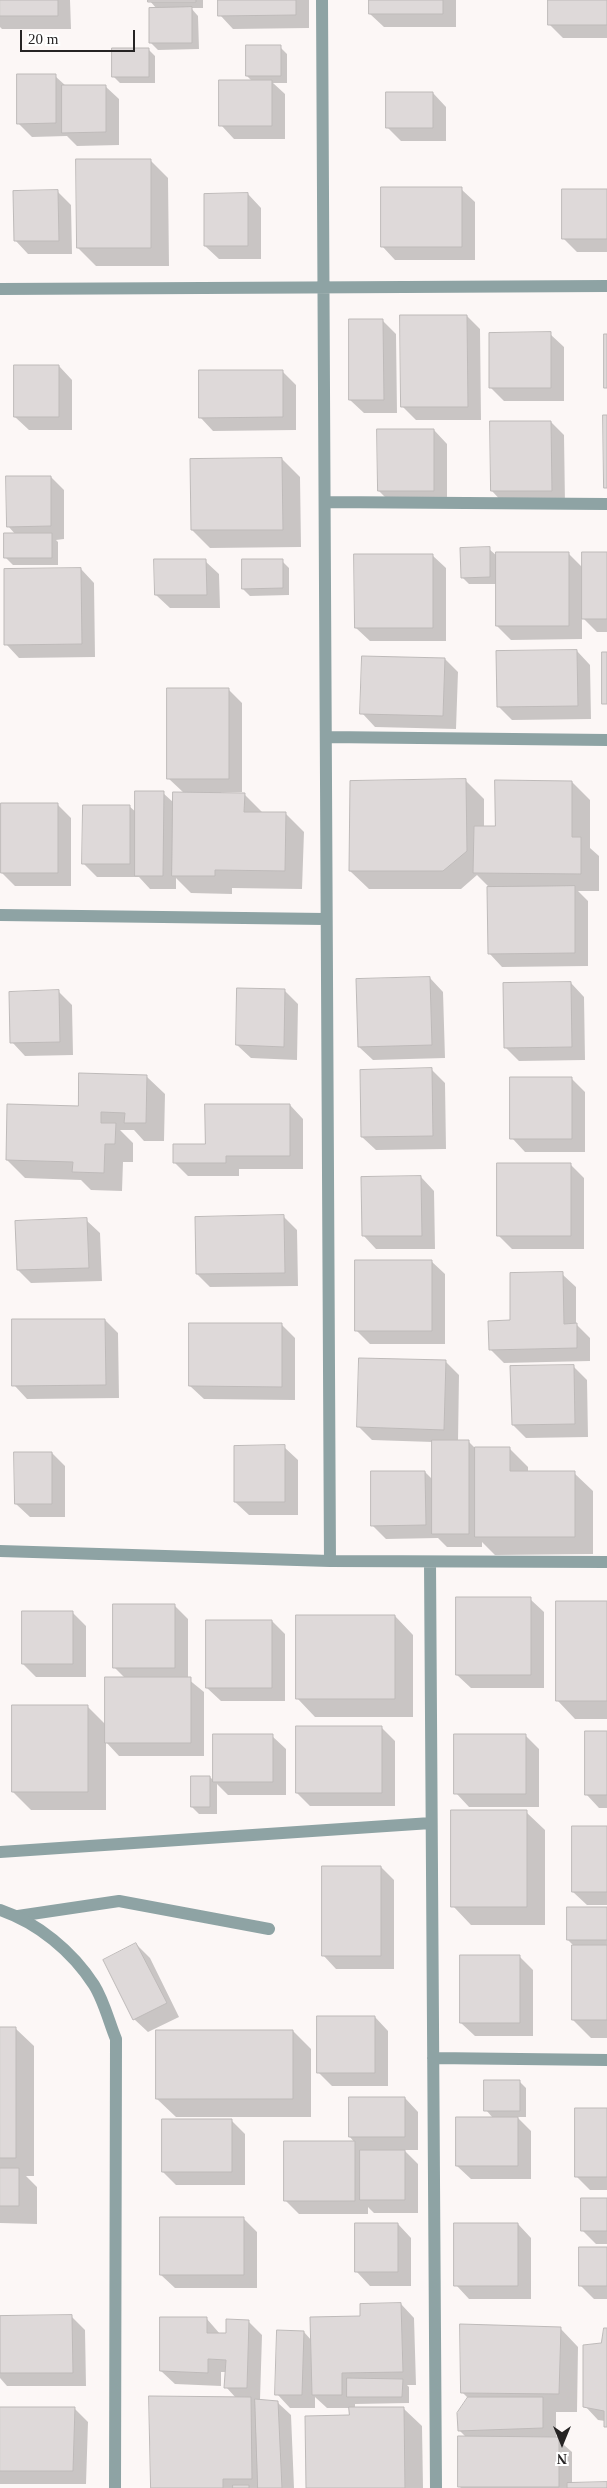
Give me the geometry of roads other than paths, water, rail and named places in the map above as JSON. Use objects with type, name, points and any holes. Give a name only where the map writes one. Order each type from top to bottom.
[{"type":"street","points":[[322,0],[326,737],[325,919],[330,1561]]},
{"type":"street","points":[[0,288],[607,286]]},
{"type":"street","points":[[325,502],[607,504]]},
{"type":"street","points":[[326,737],[607,740]]},
{"type":"street","points":[[0,914],[325,919]]},
{"type":"street","points":[[0,1551],[330,1561],[607,1562]]},
{"type":"street","points":[[430,1562],[436,2488]]},
{"type":"street","points":[[0,1852],[431,1823]]},
{"type":"street","points":[[18,1916],[119,1901],[269,1929]]},
{"type":"street","points":[[0,1910],[18,1916],[63,1947],[95,1986],[116,2039],[115,2488]]},
{"type":"street","points":[[433,2058],[607,2060]]}]
